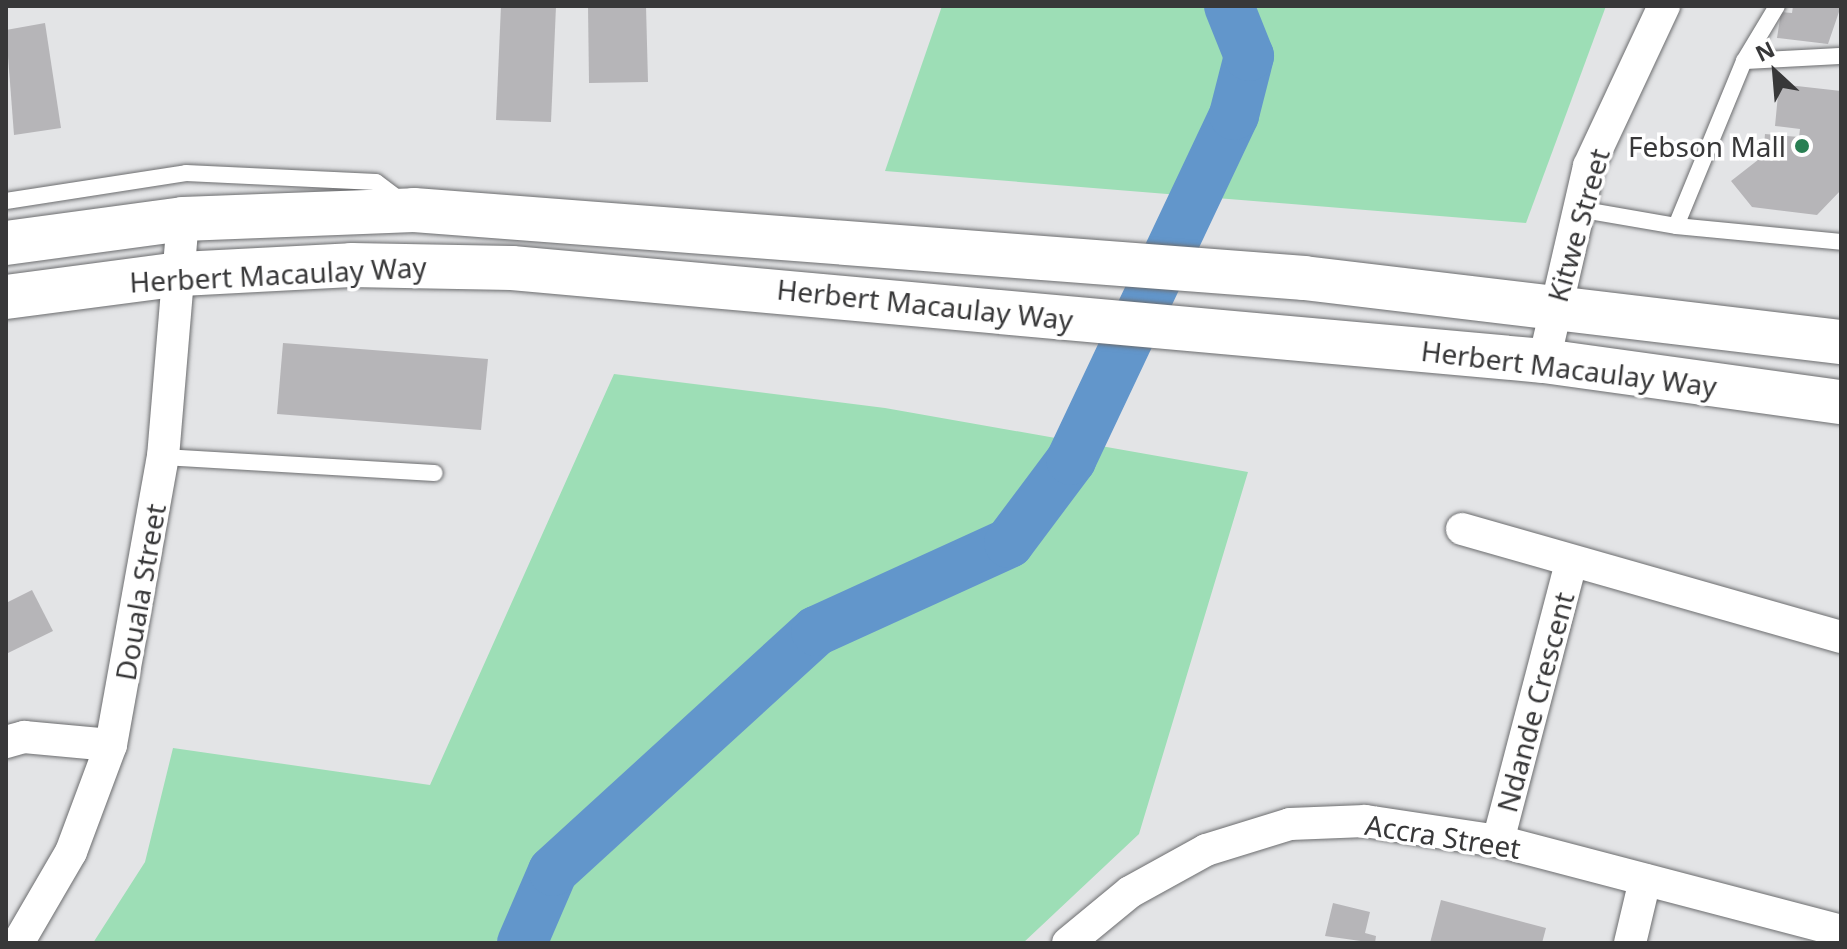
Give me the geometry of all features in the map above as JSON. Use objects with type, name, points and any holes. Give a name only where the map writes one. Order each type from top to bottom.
[{"type":"main road","name":"Herbert Macaulay Way","points":[[6,243],[183,219],[414,210],[1304,278],[1554,304],[1841,342]]},
{"type":"main road","name":"Herbert Macaulay Way","points":[[6,297],[181,274],[351,265],[512,268],[1544,361],[1841,402]]},
{"type":"street","name":"Kitwe Street","points":[[1544,361],[1554,304],[1589,166],[1664,6]]},
{"type":"street","name":"Douala Street","points":[[18,943],[71,852],[111,745],[163,457],[181,274],[183,219]]},
{"type":"street","name":"Ndande Crescent","points":[[1462,529],[1841,637]]},
{"type":"street","name":"Ndande Crescent","points":[[1498,841],[1571,562]]},
{"type":"street","points":[[6,742],[24,737],[111,745]]},
{"type":"street","name":"Accra Street","points":[[1068,943],[1130,892],[1206,850],[1290,824],[1365,821],[1498,841],[1841,931]]},
{"type":"street","points":[[1630,943],[1645,880]]},
{"type":"lane","points":[[1676,226],[1744,61],[1777,6]]},
{"type":"lane","points":[[1744,61],[1841,56]]},
{"type":"lane","points":[[6,201],[186,173],[282,173],[376,182],[414,210]]},
{"type":"lane","points":[[1578,209],[1676,226],[1841,242]]},
{"type":"lane","points":[[163,457],[435,473]]},
{"type":"green space","points":[[942,6],[1606,6],[1526,223],[885,171]]},
{"type":"green space","points":[[614,374],[885,408],[1248,472],[1139,834],[1023,943],[93,943],[145,862],[173,748],[430,785]]},
{"type":"building","points":[[501,6],[556,6],[551,122],[496,120]]},
{"type":"building","points":[[588,6],[646,6],[648,82],[589,83]]},
{"type":"building","points":[[1793,6],[1841,6],[1828,44],[1777,38],[1781,12],[1792,13]]},
{"type":"building","points":[[45,23],[61,128],[14,135],[6,30]]},
{"type":"building","name":"Febson Mall","points":[[1779,84],[1841,91],[1841,190],[1817,215],[1752,207],[1731,181],[1763,156],[1765,134],[1799,137],[1800,129],[1775,126]]},
{"type":"building","points":[[283,343],[488,359],[481,430],[277,414]]},
{"type":"building","points":[[32,590],[53,631],[6,654],[6,603]]},
{"type":"building","points":[[1441,900],[1546,928],[1542,943],[1430,943]]},
{"type":"building","points":[[1333,903],[1370,912],[1365,933],[1376,936],[1375,943],[1325,936]]},
{"type":"waterway","points":[[522,943],[553,871],[816,631],[1009,543],[1071,460],[1234,115],[1249,56],[1229,6]]},
{"type":"place","name":"Febson Mall","points":[[1802,146]]}]
